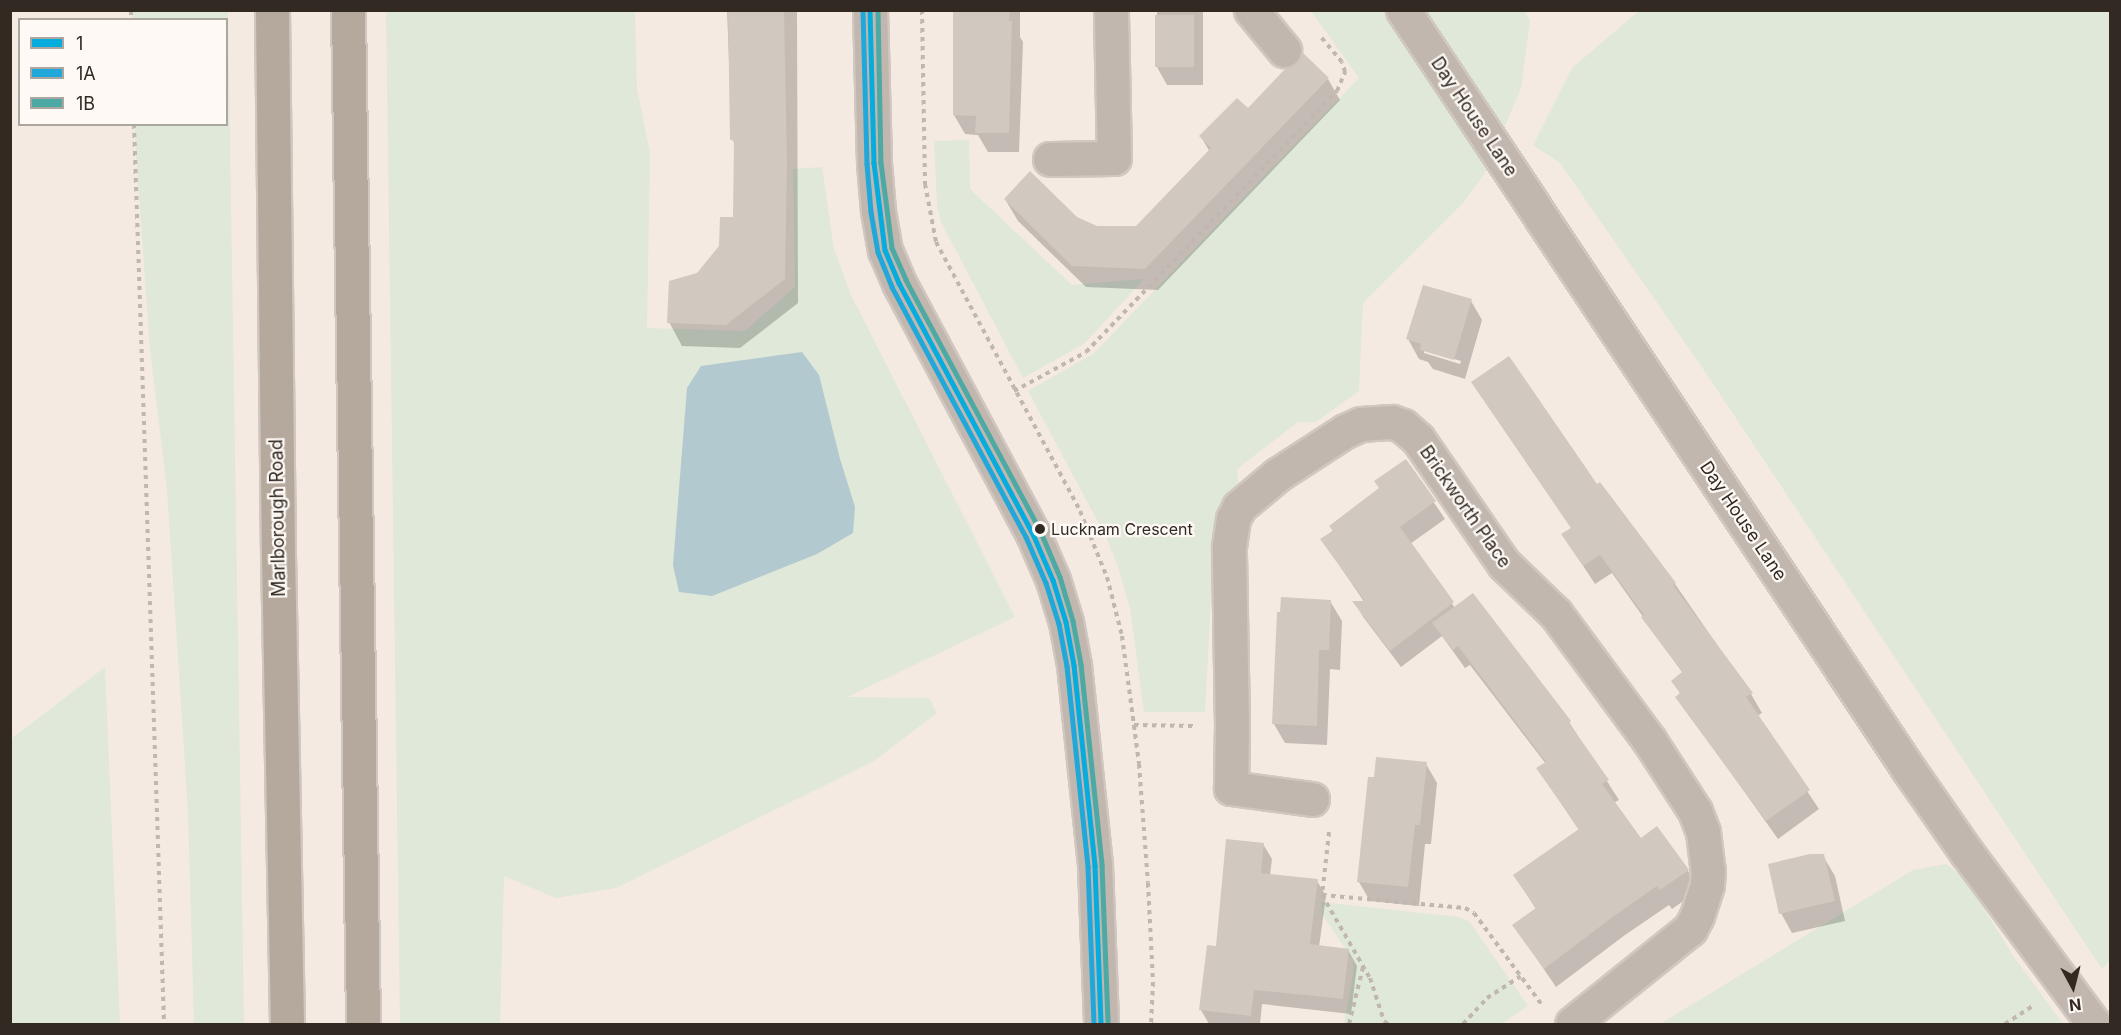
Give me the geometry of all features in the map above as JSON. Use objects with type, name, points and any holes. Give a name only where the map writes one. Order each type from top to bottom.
[{"type":"highway","name":"Marlborough Road","points":[[272,10],[278,555],[287,1024]]},
{"type":"highway","points":[[348,10],[363,1024]]},
{"type":"street","points":[[870,10],[874,163],[878,211],[885,250],[899,283],[1033,534],[1053,580],[1066,622],[1074,665],[1095,866],[1101,1024]]},
{"type":"street","points":[[1050,159],[1114,158],[1111,10]]},
{"type":"street","points":[[1251,10],[1284,50]]},
{"type":"street","name":"Day House Lane","points":[[1403,10],[1909,770],[1967,854],[2094,1024]]},
{"type":"street","name":"Brickworth Place","points":[[1312,799],[1231,788],[1229,547],[1233,519],[1239,507],[1277,475],[1345,431],[1361,424],[1377,421],[1403,426],[1418,439],[1504,564],[1556,614],[1649,740],[1695,811],[1702,832],[1708,870],[1707,885],[1697,916],[1690,929],[1560,1020]]},
{"type":"path","points":[[1014,391],[1086,352],[1336,91],[1345,72],[1342,62],[1318,33]]},
{"type":"path","points":[[134,126],[164,1024]]},
{"type":"path","points":[[1134,725],[1232,726]]},
{"type":"path","points":[[1312,799],[1332,801],[1322,895],[1370,978],[1384,1021],[1388,1024]]},
{"type":"path","points":[[1322,895],[1465,908],[1474,913],[1521,976],[1560,1020]]},
{"type":"path","points":[[1349,1024],[1363,966]]},
{"type":"path","points":[[1463,1024],[1487,998],[1521,976]]},
{"type":"green space","points":[[132,11],[228,11],[244,1024],[194,1024],[188,812],[167,489],[150,350],[134,126],[228,126],[228,18],[132,18]]},
{"type":"green space","points":[[386,11],[635,11],[637,89],[650,153],[647,328],[745,331],[795,287],[793,169],[822,167],[834,249],[851,295],[1015,617],[847,697],[929,698],[937,713],[874,761],[616,888],[556,898],[504,876],[500,1024],[400,1024]]},
{"type":"green space","points":[[1311,11],[1524,11],[1530,20],[1521,88],[1485,173],[1463,203],[1363,303],[1359,391],[1316,422],[1298,422],[1237,469],[1239,490],[1220,508],[1215,524],[1205,712],[1144,712],[1130,608],[1117,564],[1106,537],[1028,391],[1093,354],[1359,78]]},
{"type":"green space","points":[[1639,11],[2110,11],[2110,961],[2102,969],[1708,376],[1560,163],[1533,145],[1572,68]]},
{"type":"green space","points":[[969,140],[970,189],[1072,285],[1144,279],[1084,344],[1023,378],[941,222],[937,205],[934,141]]},
{"type":"green space","points":[[105,667],[120,1024],[11,1024],[11,739]]},
{"type":"green space","points":[[1946,864],[1964,877],[2014,957],[2063,1024],[1660,1024],[1913,870]]},
{"type":"green space","points":[[1321,902],[1458,917],[1469,921],[1528,1006],[1501,1024],[1344,1024],[1353,974],[1353,960],[1322,914]]},
{"type":"water","points":[[802,352],[819,375],[840,459],[855,507],[853,533],[817,554],[712,596],[679,592],[673,565],[687,388],[701,366]]},
{"type":"building","points":[[728,10],[784,10],[787,163],[785,279],[726,325],[667,323],[669,281],[697,273],[719,246],[720,217],[733,217],[734,140],[730,140]]},
{"type":"building","points":[[953,10],[1010,10],[1009,21],[1012,21],[1009,133],[975,133],[976,116],[953,115]]},
{"type":"building","points":[[1155,15],[1194,15],[1194,67],[1155,67]]},
{"type":"building","points":[[1302,52],[1329,78],[1145,269],[1072,266],[1004,199],[1030,171],[1077,217],[1097,226],[1136,226],[1211,148],[1199,136],[1237,98],[1248,108],[1286,68],[1296,64]]},
{"type":"building","points":[[1423,285],[1472,299],[1454,360],[1420,350],[1421,344],[1406,339]]},
{"type":"building","points":[[1509,356],[1597,484],[1600,482],[1676,583],[1673,585],[1753,693],[1746,697],[1810,790],[1766,821],[1675,697],[1680,693],[1671,681],[1682,672],[1641,617],[1644,615],[1600,555],[1583,566],[1561,534],[1571,528],[1471,382]]},
{"type":"building","points":[[1406,459],[1436,501],[1400,527],[1454,602],[1390,651],[1352,601],[1365,601],[1320,539],[1333,531],[1329,526],[1379,488],[1374,481]]},
{"type":"building","points":[[1473,593],[1571,721],[1569,723],[1609,780],[1602,784],[1641,838],[1657,826],[1689,870],[1660,890],[1657,886],[1544,969],[1512,925],[1536,908],[1513,875],[1579,829],[1536,768],[1546,762],[1458,646],[1453,650],[1432,623]]},
{"type":"building","points":[[1281,597],[1331,600],[1329,650],[1319,650],[1317,726],[1272,724],[1277,612],[1280,612]]},
{"type":"building","points":[[1376,757],[1427,762],[1420,825],[1415,825],[1408,887],[1357,882],[1368,777],[1374,777]]},
{"type":"building","points":[[1226,839],[1264,843],[1261,873],[1318,879],[1310,944],[1349,949],[1343,999],[1254,990],[1251,1016],[1199,1010],[1207,945],[1216,946]]},
{"type":"building","points":[[1810,854],[1824,854],[1835,901],[1779,914],[1768,864]]},
{"type":"transit line","name":"1A","points":[[863,10],[867,164],[871,212],[878,252],[892,287],[1026,537],[1046,583],[1059,624],[1067,666],[1088,867],[1094,1024]]},
{"type":"transit line","name":"1","points":[[870,10],[874,163],[885,250],[899,283],[1033,534],[1053,580],[1066,622],[1074,665],[1095,866],[1101,1024]]},
{"type":"transit line","name":"1B","points":[[878,10],[881,163],[892,248],[906,280],[1040,530],[1060,577],[1073,621],[1081,664],[1102,865],[1108,1024]]},
{"type":"place","name":"Lucknam Crescent","points":[[1040,529]]}]
